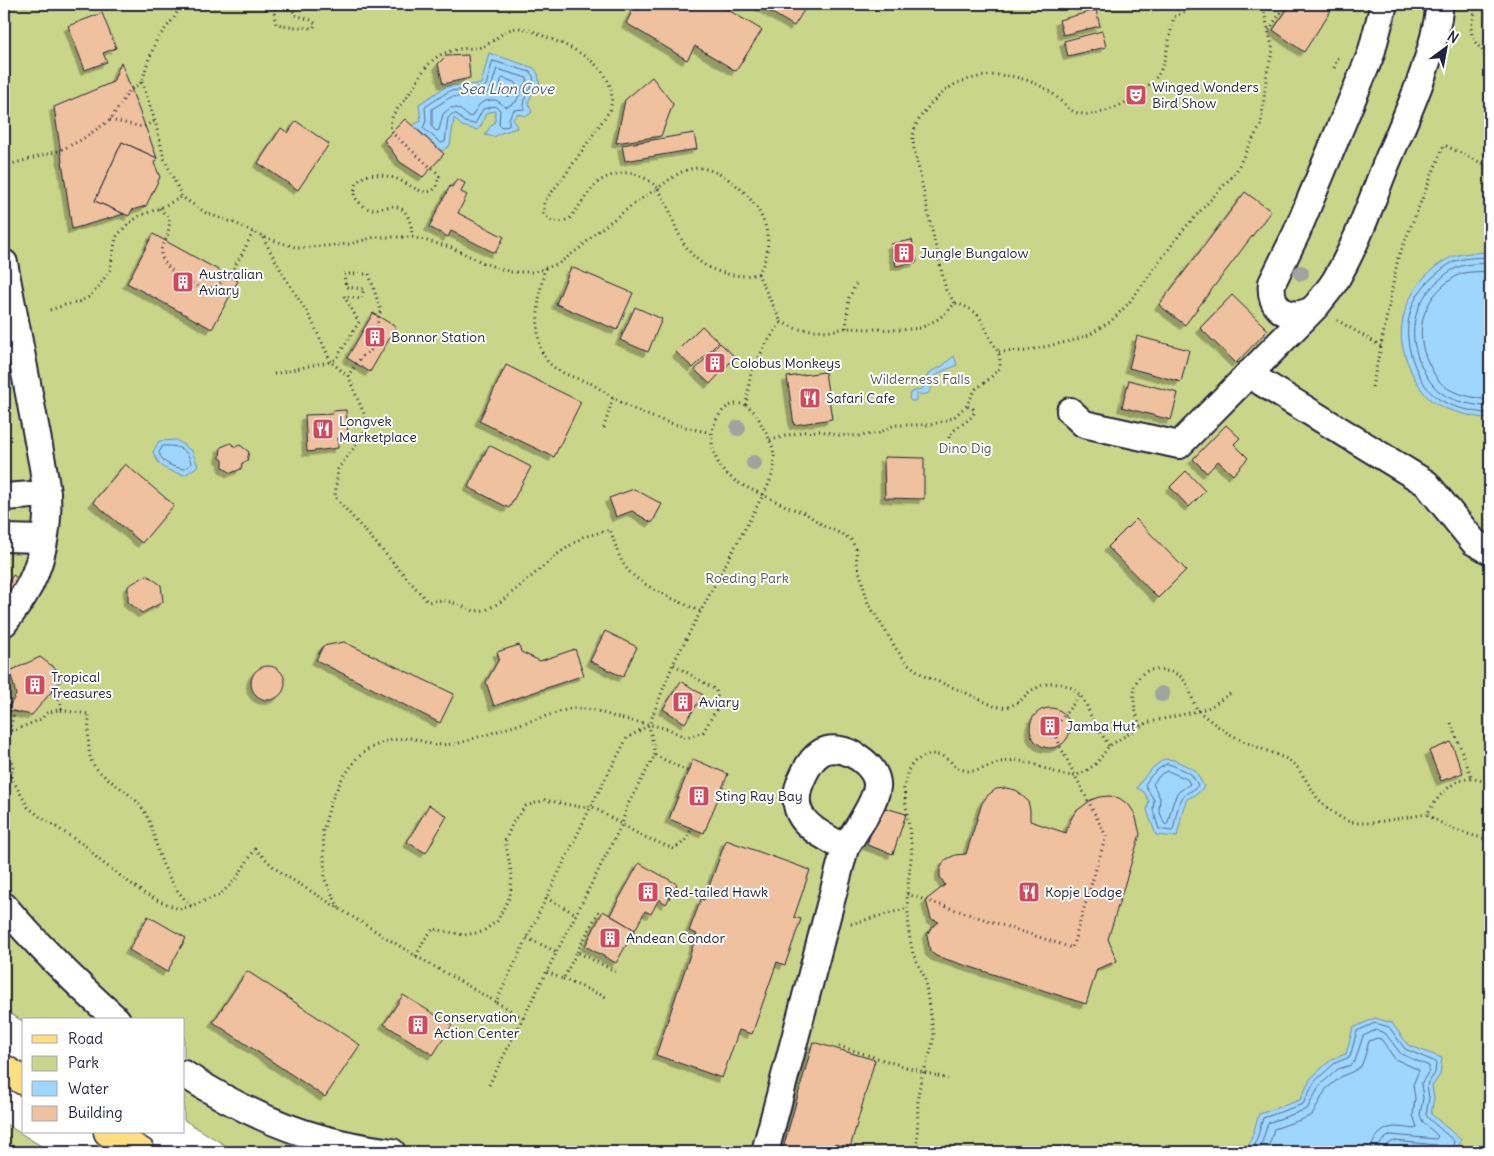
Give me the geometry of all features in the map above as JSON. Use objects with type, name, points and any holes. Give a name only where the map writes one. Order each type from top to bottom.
[{"type":"main road","points":[[4,1069],[22,1080]]},
{"type":"main road","points":[[111,1134],[141,1152]]},
{"type":"lane","points":[[1310,311],[1302,314],[1293,314],[1285,313],[1278,308],[1273,300],[1272,283],[1296,234],[1371,54],[1384,4]]},
{"type":"lane","points":[[1070,411],[1084,424],[1179,445],[1310,311],[1334,283],[1352,248],[1425,66],[1434,38],[1440,4]]},
{"type":"lane","points":[[4,263],[47,494],[44,539],[37,568],[25,594],[4,623]]},
{"type":"lane","points":[[1248,374],[1426,483],[1474,542],[1490,551]]},
{"type":"lane","points":[[4,496],[47,494]]},
{"type":"lane","points":[[4,538],[44,539]]},
{"type":"lane","points":[[765,1152],[845,848]]},
{"type":"lane","points":[[4,906],[20,925],[114,1018]]},
{"type":"lane","points":[[185,1075],[214,1093],[280,1124],[322,1138],[392,1152]]},
{"type":"path","points":[[181,4],[174,18],[156,40],[142,82],[155,121],[164,158],[182,197],[206,213],[238,224],[263,238],[298,248],[350,244],[375,237],[412,237],[450,247],[486,264],[510,272],[534,272],[558,264],[580,248],[597,232],[638,201],[658,188],[682,170],[700,168],[720,174],[737,185],[752,199],[760,211],[767,228],[768,250],[765,264],[758,274],[748,276],[728,274],[712,269],[695,258],[683,243],[658,188],[650,181],[634,173],[609,176],[597,183],[570,218],[563,222],[548,219],[544,214],[544,203],[610,110],[612,94],[606,76],[592,61],[554,40],[516,28],[506,31],[480,48],[455,49],[439,54],[430,61],[392,116],[390,128],[392,133],[436,172],[439,176],[436,188],[430,192],[425,192],[388,176],[370,174],[365,175],[356,184],[355,198],[362,206],[371,210],[397,206],[405,212],[410,221],[412,237]]},
{"type":"path","points":[[272,4],[276,10],[274,15],[276,24],[313,28],[316,24],[311,20],[295,15],[292,9],[293,4]]},
{"type":"path","points":[[770,440],[801,432],[820,431],[839,435],[862,436],[879,433],[894,425],[930,425],[953,418],[966,406],[976,389],[1000,368],[999,352],[979,315],[965,306],[955,303],[946,290],[913,137],[920,117],[935,99],[952,85],[971,78],[988,75],[1017,77],[1036,84],[1054,94],[1074,112],[1086,115],[1105,112],[1140,93],[1158,74],[1166,54],[1174,17],[1197,5],[1206,4]]},
{"type":"path","points":[[999,352],[1025,351],[1050,346],[1089,335],[1111,321],[1128,304],[1183,230],[1236,172],[1261,125],[1267,72],[1273,50],[1262,4]]},
{"type":"path","points":[[1269,30],[1286,4]]},
{"type":"path","points":[[1477,4],[1471,27],[1472,36],[1490,65],[1487,75]]},
{"type":"path","points":[[4,166],[59,151],[81,140],[110,120],[130,90],[142,82]]},
{"type":"path","points":[[110,120],[144,127],[155,121]]},
{"type":"path","points":[[1372,387],[1398,258],[1444,145],[1490,167]]},
{"type":"path","points":[[50,310],[76,303],[89,297],[110,270],[116,237],[127,225],[138,216],[182,197]]},
{"type":"path","points":[[160,208],[170,221],[161,254],[165,263],[183,279],[203,288],[213,288],[228,275],[238,262],[253,232]]},
{"type":"path","points":[[263,238],[311,319],[331,362],[348,376],[365,416],[363,436],[338,469],[335,497],[428,602],[442,600],[474,611],[486,610],[513,592],[558,552],[583,537],[610,530],[626,568],[635,577],[652,588],[701,611]]},
{"type":"path","points":[[545,268],[537,305],[538,340],[545,358],[557,370],[592,384],[638,411],[664,421],[712,433]]},
{"type":"path","points":[[274,374],[331,362],[336,359],[359,322],[344,296],[362,299],[364,289],[346,286],[344,274],[368,274],[381,311],[376,325],[379,332],[377,342],[371,352],[364,356],[348,376]]},
{"type":"path","points":[[758,274],[780,322],[796,330],[830,331],[846,328],[901,330],[921,328],[938,319],[955,303]]},
{"type":"path","points":[[846,328],[849,298],[856,284]]},
{"type":"path","points":[[1336,320],[1381,346]]},
{"type":"path","points":[[746,405],[751,372],[780,322]]},
{"type":"path","points":[[604,428],[613,397]]},
{"type":"path","points":[[489,1085],[622,824],[627,806],[655,755],[649,725],[673,664],[701,611],[763,495],[772,478],[775,457],[770,440],[761,421],[755,412],[746,405],[736,404],[727,406],[721,411],[712,433],[712,448],[726,474],[737,483],[763,495],[788,507],[805,513],[851,540],[856,549],[857,563],[868,603],[908,664],[924,676],[996,707],[1008,707],[1019,702],[1030,691],[1043,684],[1066,685],[1080,695],[1092,719],[1110,746]]},
{"type":"path","points":[[949,438],[954,428],[971,419],[974,413],[973,409],[966,406]]},
{"type":"path","points":[[339,908],[325,880],[323,831],[331,801],[342,779],[357,758],[367,750],[383,742],[398,738],[412,738],[434,745],[456,744],[572,708],[594,710],[615,717],[669,729],[686,738],[703,732],[719,705],[716,690],[673,664]]},
{"type":"path","points":[[1140,726],[1134,698],[1138,678],[1144,672],[1154,669],[1169,671],[1181,676],[1189,688],[1198,712],[1224,731],[1245,742],[1287,759],[1298,768],[1318,799],[1338,816],[1357,824],[1428,814],[1444,790],[1457,781],[1472,778],[1490,785]]},
{"type":"path","points":[[52,692],[60,701],[62,710]]},
{"type":"path","points":[[917,1151],[918,1096],[934,1035],[924,976],[913,954],[909,934],[907,894],[912,850],[904,789],[908,770],[915,761],[932,754],[942,756],[956,767],[966,771],[976,771],[1001,762],[1016,760],[1062,775],[1075,776],[1097,763],[1110,746],[1140,726],[1146,723],[1198,712],[1210,707],[1231,693]]},
{"type":"path","points":[[907,894],[1072,948],[1106,836],[1056,738],[1054,728],[1080,695]]},
{"type":"path","points":[[9,731],[41,719],[48,713],[62,710],[90,714],[88,735],[91,761],[104,777],[121,788],[139,804],[151,825],[160,858],[171,882],[190,906]]},
{"type":"path","points":[[15,711],[6,744],[12,766],[11,777],[28,807],[87,847],[99,860],[145,894],[179,909],[220,895],[236,879],[255,849],[278,871],[416,956],[524,1018]]},
{"type":"path","points":[[1451,723],[1472,778]]},
{"type":"path","points":[[496,1002],[591,806],[627,738],[649,725]]},
{"type":"path","points":[[655,755],[689,772]]},
{"type":"path","points":[[416,956],[424,940],[434,929],[464,935],[482,932],[497,921],[510,896],[512,876],[505,842],[514,820],[526,806],[545,800],[568,806],[591,806],[640,835],[674,849],[682,845],[692,828]]},
{"type":"path","points":[[1428,814],[1438,822],[1457,831],[1490,840]]},
{"type":"path","points":[[546,898],[576,914]]},
{"type":"path","points":[[848,925],[908,908]]},
{"type":"path","points":[[563,979],[600,909]]},
{"type":"path","points":[[527,938],[557,952]]},
{"type":"path","points":[[577,952],[619,973]]},
{"type":"path","points":[[547,972],[606,997]]},
{"type":"path","points":[[839,1046],[948,1079]]},
{"type":"green space","name":"Roeding Park","points":[[4,4],[1490,4],[1490,1152],[236,1152],[185,1121],[185,1018],[22,1018],[22,1021],[4,1010]]},
{"type":"green space","points":[[4,1123],[51,1152],[4,1152]]},
{"type":"water","name":"Sea Lion Cove","points":[[489,53],[534,68],[538,74],[540,88],[534,90],[528,102],[532,112],[527,116],[517,114],[513,119],[517,128],[494,137],[485,135],[495,122],[495,111],[486,113],[481,126],[477,130],[462,126],[454,118],[450,145],[442,151],[413,125],[421,121],[419,104],[447,86],[481,84]]},
{"type":"water","points":[[1490,252],[1490,419],[1452,411],[1432,401],[1423,392],[1412,373],[1402,344],[1401,331],[1407,305],[1413,293],[1421,281],[1440,263],[1466,253]]},
{"type":"water","points":[[954,356],[957,365],[937,374],[928,393],[916,394],[915,401],[911,401],[909,398],[910,393],[923,388],[928,374],[941,367]]},
{"type":"water","points":[[176,440],[192,451],[198,466],[185,475],[162,466],[153,452],[159,441]]},
{"type":"water","points":[[1165,759],[1174,760],[1195,770],[1204,787],[1197,794],[1187,799],[1177,837],[1156,835],[1147,810],[1149,801],[1144,792],[1137,788],[1149,772]]},
{"type":"water","points":[[1375,1018],[1392,1023],[1408,1045],[1442,1058],[1440,1075],[1432,1086],[1434,1098],[1431,1114],[1461,1140],[1456,1152],[1394,1146],[1388,1152],[1247,1152],[1259,1114],[1300,1100],[1311,1078],[1332,1059],[1346,1054],[1353,1028]]},
{"type":"building","points":[[636,4],[718,4],[762,30],[736,71],[695,46],[687,60],[626,23]]},
{"type":"building","points":[[757,4],[808,4],[794,26]]},
{"type":"building","points":[[1291,4],[1335,4],[1304,52],[1273,30]]},
{"type":"building","points":[[1096,10],[1100,26],[1063,35],[1059,20]]},
{"type":"building","points":[[102,13],[116,48],[103,53],[107,62],[85,70],[68,26]]},
{"type":"building","points":[[1102,31],[1106,47],[1068,56],[1064,41]]},
{"type":"building","points":[[468,55],[470,78],[443,84],[438,64],[446,56]]},
{"type":"building","points":[[121,62],[157,158],[122,142],[95,201],[124,214],[72,229],[54,107],[113,82]]},
{"type":"building","points":[[652,77],[673,104],[661,136],[616,143],[625,100]]},
{"type":"building","points":[[405,119],[444,154],[423,177],[400,162],[384,140]]},
{"type":"building","points":[[296,121],[329,144],[298,190],[258,163],[281,128],[288,133]]},
{"type":"building","points":[[694,133],[697,149],[625,161],[622,145]]},
{"type":"building","points":[[122,142],[157,158],[154,163],[160,177],[146,206],[132,210],[129,216],[95,201]]},
{"type":"building","points":[[457,179],[465,183],[461,192],[467,195],[458,213],[504,237],[495,253],[451,231],[448,237],[429,227],[450,186],[452,187]]},
{"type":"building","points":[[1245,192],[1271,211],[1185,325],[1159,305]]},
{"type":"building","name":"Australian Aviary","points":[[153,234],[238,281],[212,329],[127,283]]},
{"type":"building","name":"Jungle Bungalow","points":[[912,240],[917,262],[896,266],[891,244]]},
{"type":"building","points":[[571,267],[633,293],[617,330],[556,304]]},
{"type":"building","points":[[1232,295],[1268,330],[1236,363],[1200,328]]},
{"type":"building","points":[[635,307],[662,319],[648,352],[620,340]]},
{"type":"building","name":"Bonnor Station","points":[[373,313],[396,327],[370,372],[347,358]]},
{"type":"building","points":[[702,326],[719,342],[693,368],[676,352]]},
{"type":"building","points":[[1137,336],[1189,350],[1181,382],[1129,368]]},
{"type":"building","name":"Colobus Monkeys","points":[[720,343],[735,357],[710,384],[695,370]]},
{"type":"building","points":[[506,365],[581,402],[554,457],[479,421]]},
{"type":"building","name":"Safari Cafe","points":[[825,372],[832,419],[794,425],[787,377]]},
{"type":"building","points":[[1129,380],[1178,393],[1171,420],[1122,407]]},
{"type":"building","points":[[346,410],[348,437],[338,438],[338,448],[307,452],[305,415],[333,414],[332,411]]},
{"type":"building","points":[[1226,425],[1240,438],[1234,444],[1248,458],[1233,475],[1218,461],[1207,473],[1193,459]]},
{"type":"building","points":[[231,443],[235,447],[240,445],[249,452],[247,461],[242,463],[241,469],[231,473],[223,467],[223,460],[220,458],[221,447]]},
{"type":"building","points":[[489,445],[531,467],[509,508],[468,487]]},
{"type":"building","points":[[884,457],[924,458],[924,499],[885,498]]},
{"type":"building","points":[[125,464],[174,505],[142,543],[93,502]]},
{"type":"building","points":[[1186,471],[1205,491],[1189,507],[1170,487]]},
{"type":"building","points":[[634,489],[662,504],[652,523],[632,511],[616,517],[609,498]]},
{"type":"building","points":[[1136,519],[1186,570],[1158,598],[1108,547]]},
{"type":"building","points":[[13,575],[26,584],[17,597],[4,589]]},
{"type":"building","points":[[147,575],[161,585],[163,602],[142,613],[128,602],[128,586]]},
{"type":"building","points":[[605,631],[637,647],[623,677],[590,661]]},
{"type":"building","points":[[344,642],[454,694],[440,723],[316,660],[323,646]]},
{"type":"building","points":[[519,645],[521,652],[540,661],[575,649],[584,675],[494,706],[486,682],[499,659],[497,652]]},
{"type":"building","name":"Tropical Treasures","points":[[40,657],[56,669],[62,679],[32,715],[7,710],[16,695],[10,671]]},
{"type":"building","points":[[268,666],[280,671],[285,683],[280,695],[268,700],[256,695],[251,683],[256,671]]},
{"type":"building","name":"Aviary","points":[[681,681],[703,695],[685,723],[663,709]]},
{"type":"building","name":"Jamba Hut","points":[[1054,708],[1061,711],[1067,717],[1070,728],[1069,736],[1061,745],[1054,748],[1046,748],[1039,745],[1031,736],[1030,724],[1033,717],[1042,709]]},
{"type":"building","points":[[1451,742],[1463,773],[1441,781],[1429,751]]},
{"type":"building","name":"Sting Ray Bay","points":[[693,759],[728,774],[704,833],[669,819]]},
{"type":"building","name":"Kopje Lodge","points":[[996,789],[1016,790],[1028,801],[1030,821],[1066,833],[1075,812],[1091,800],[1099,797],[1119,798],[1129,805],[1135,814],[1140,834],[1108,939],[1117,961],[1097,969],[1086,1004],[936,956],[930,951],[927,935],[931,928],[939,922],[931,919],[926,900],[945,885],[940,877],[940,869],[945,860],[955,855],[966,854],[982,803]]},
{"type":"building","points":[[429,805],[447,816],[426,853],[407,842]]},
{"type":"building","points":[[879,806],[906,814],[893,854],[867,845]]},
{"type":"building","points":[[726,840],[810,870],[794,917],[801,919],[785,965],[777,962],[752,1034],[739,1030],[722,1078],[656,1055],[697,934],[689,931],[701,899],[704,900]]},
{"type":"building","name":"Red-tailed Hawk","points":[[639,863],[677,884],[666,904],[659,899],[651,914],[645,911],[635,930],[610,915]]},
{"type":"building","name":"Andean Condor","points":[[603,911],[635,930],[616,963],[585,946]]},
{"type":"building","points":[[148,916],[186,938],[167,972],[129,950]]},
{"type":"building","points":[[247,971],[360,1045],[325,1097],[213,1022]]},
{"type":"building","name":"Conservation Action Center","points":[[403,995],[452,1025],[433,1055],[384,1024]]},
{"type":"building","points":[[813,1042],[875,1060],[850,1148],[834,1144],[832,1152],[782,1152]]},
{"type":"place","name":"Winged Wonders Bird Show","points":[[1136,95]]},
{"type":"place","name":"Jungle Bungalow","points":[[904,253]]},
{"type":"place","name":"Australian Aviary","points":[[183,282]]},
{"type":"place","name":"Bonnor Station","points":[[375,337]]},
{"type":"place","name":"Colobus Monkeys","points":[[715,363]]},
{"type":"place","name":"Safari Cafe","points":[[810,398]]},
{"type":"place","name":"Longvek Marketplace","points":[[323,429]]},
{"type":"place","name":"Tropical Treasures","points":[[35,685]]},
{"type":"place","name":"Aviary","points":[[683,702]]},
{"type":"place","name":"Jamba Hut","points":[[1050,726]]},
{"type":"place","name":"Sting Ray Bay","points":[[699,796]]},
{"type":"place","name":"Red-tailed Hawk","points":[[648,892]]},
{"type":"place","name":"Kopje Lodge","points":[[1029,892]]},
{"type":"place","name":"Andean Condor","points":[[610,938]]},
{"type":"place","name":"Conservation Action Center","points":[[418,1025]]},
{"type":"park label","name":"Wilderness Falls","points":[[920,379]]},
{"type":"park label","name":"Dino Dig","points":[[965,448]]}]
